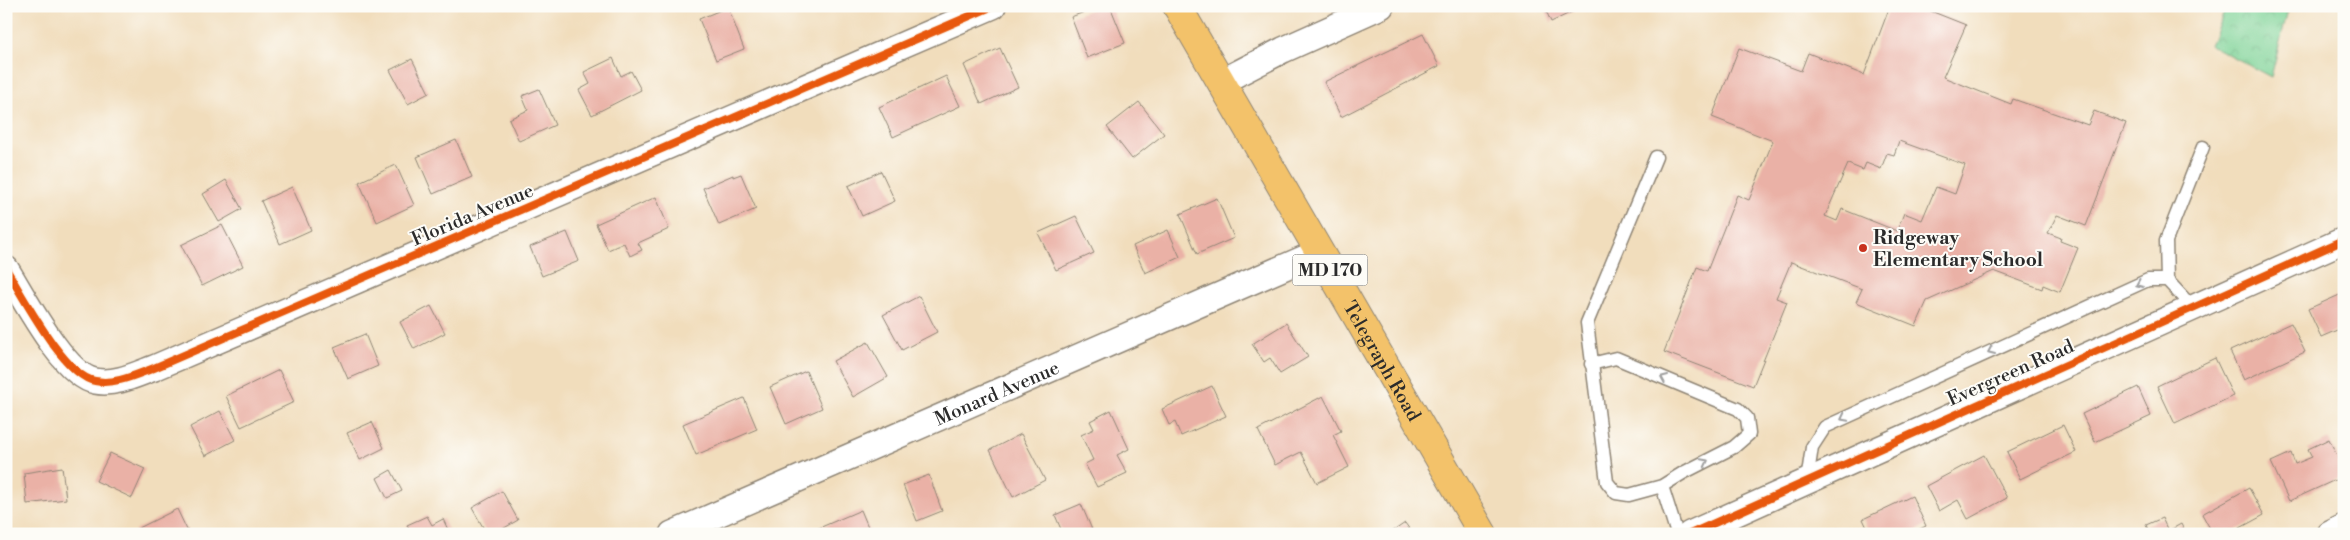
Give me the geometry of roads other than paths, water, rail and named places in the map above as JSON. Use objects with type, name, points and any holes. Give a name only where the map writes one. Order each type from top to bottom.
[{"type":"main road","name":"Telegraph Road","points":[[1177,6],[1483,534]]},
{"type":"street","name":"Florida Avenue","points":[[6,269],[40,326],[74,371],[93,381],[113,382],[154,368],[993,6]]},
{"type":"street","points":[[1221,82],[1283,50],[1381,6]]},
{"type":"street","name":"Evergreen Road","points":[[1690,534],[2344,240]]},
{"type":"street","name":"Monard Avenue","points":[[672,534],[1319,252]]},
{"type":"street","points":[[2330,534],[2344,527]]},
{"type":"lane","points":[[2193,308],[2167,280],[2166,241],[2203,147]]},
{"type":"lane","points":[[1591,364],[1616,358],[1738,409],[1747,418],[1749,434],[1734,447],[1682,473],[1662,486],[1629,495],[1616,493],[1607,482],[1591,364],[1586,323],[1656,157]]},
{"type":"lane","points":[[1806,482],[1812,446],[1825,428],[2148,280],[2167,280]]},
{"type":"lane","points":[[1662,486],[1677,534]]},
{"type":"place","name":"Ridgeway Elementary School","points":[[1863,248]]}]
